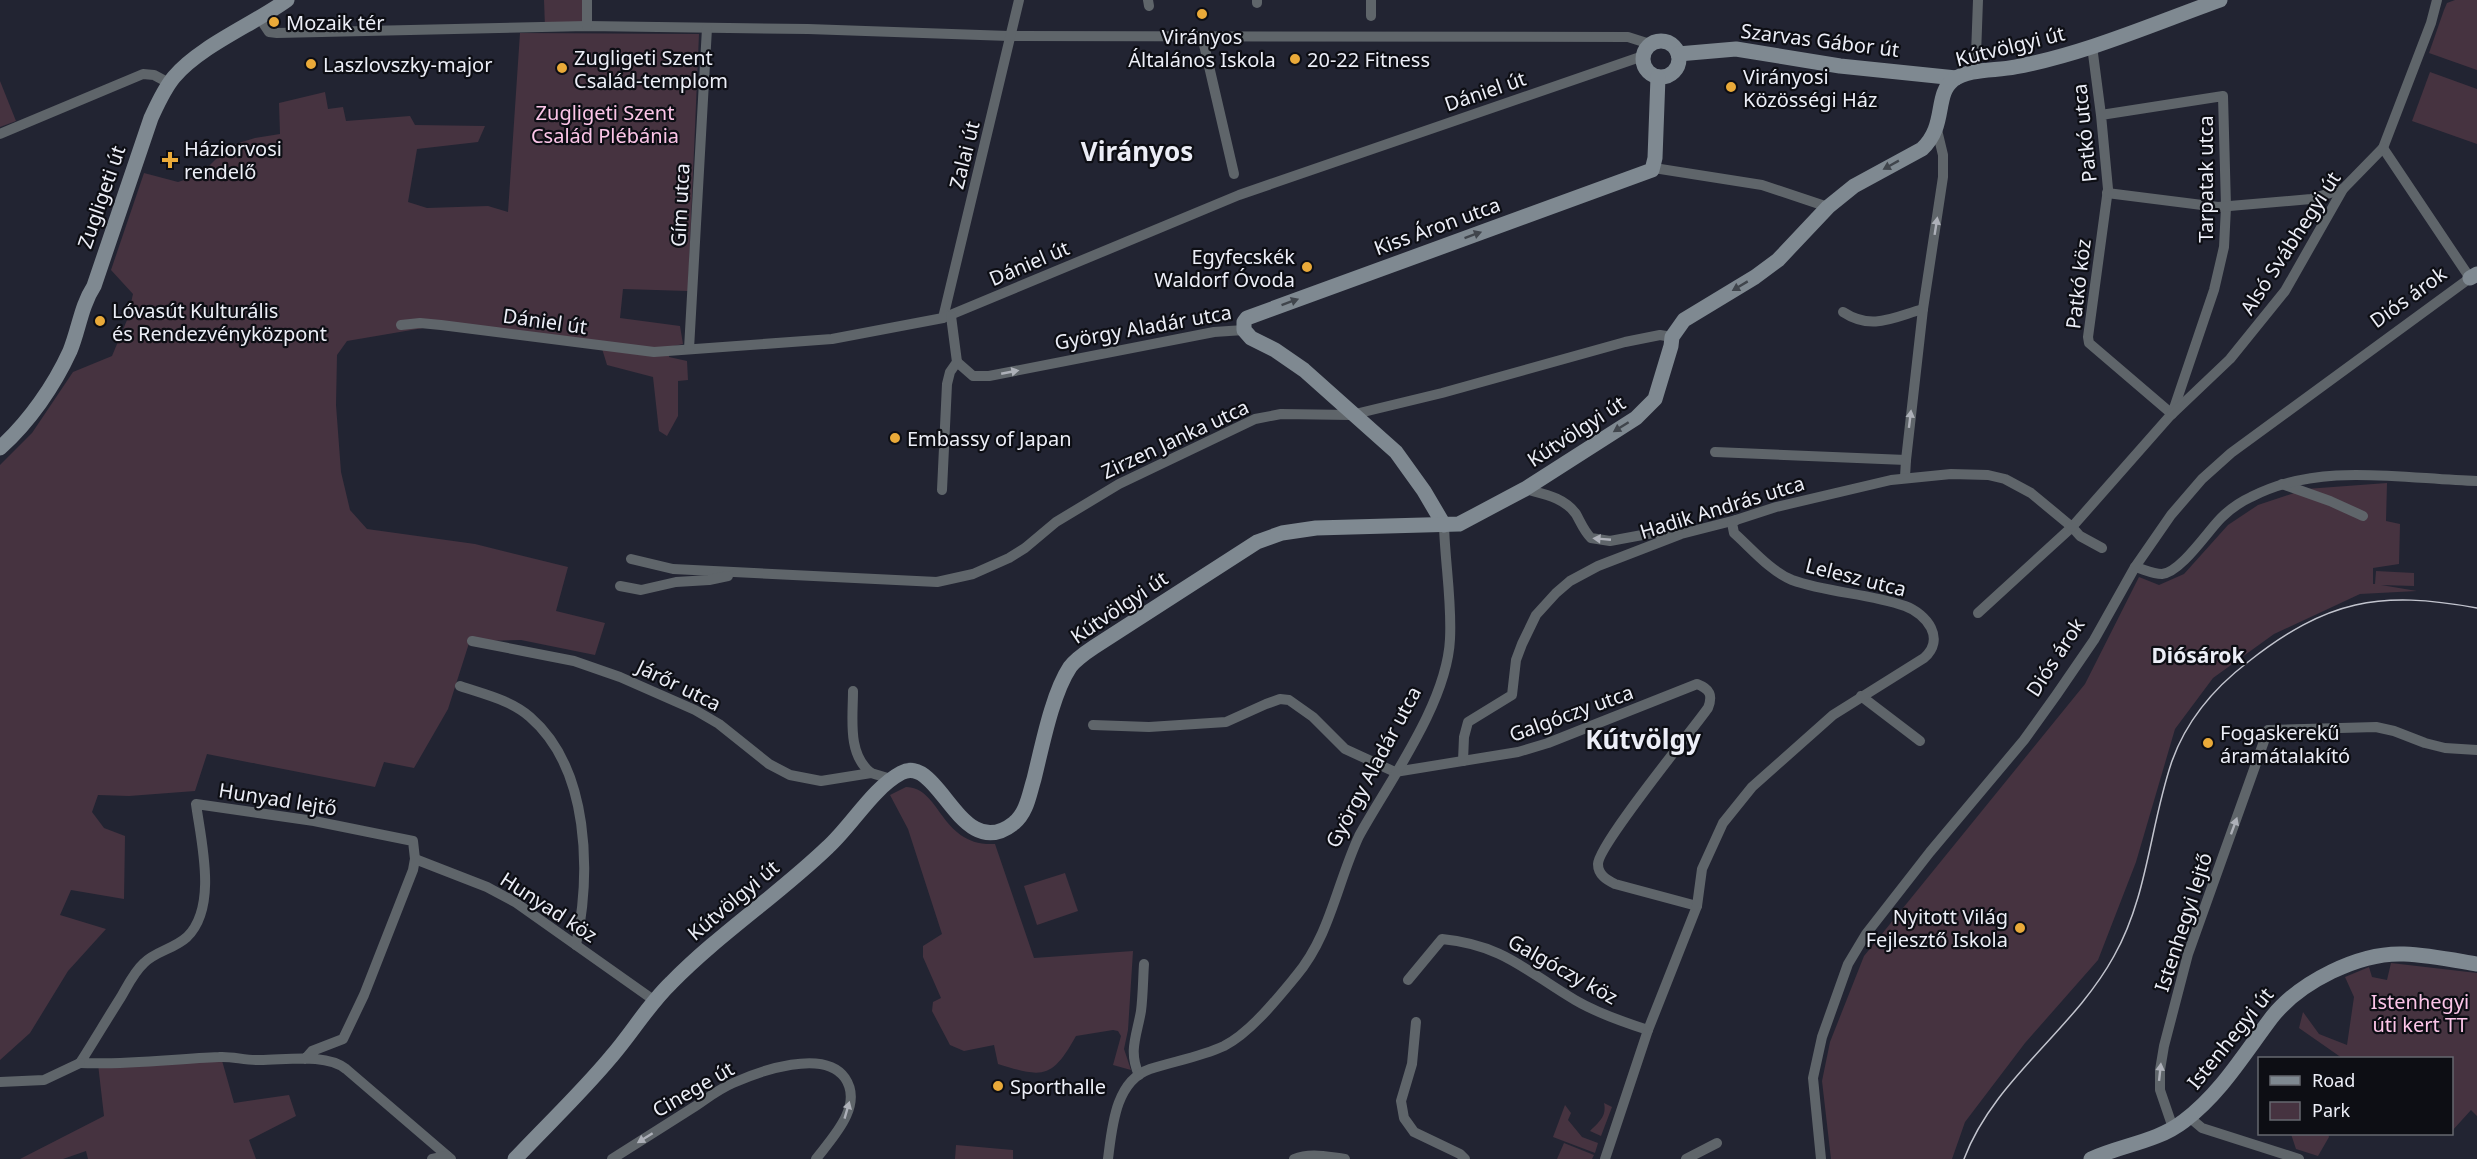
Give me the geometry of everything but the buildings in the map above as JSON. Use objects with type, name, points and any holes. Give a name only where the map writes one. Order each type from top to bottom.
[{"type":"street","name":"Zugligeti út","points":[[0,448],[51,385],[70,350],[151,118],[169,83],[191,61],[287,0]]},
{"type":"street","points":[[587,0],[587,26]]},
{"type":"street","name":"Zalai út","points":[[942,490],[947,384],[949,375],[957,362],[947,317],[1008,36],[1019,0]]},
{"type":"street","points":[[1371,0],[1371,16]]},
{"type":"street","points":[[1976,56],[1978,0]]},
{"type":"street","name":"Kútvölgyi út","points":[[515,1159],[612,1056],[655,1001],[687,967],[828,847],[891,779],[908,770],[920,772],[938,789],[958,816],[970,825],[985,831],[999,831],[1008,827],[1025,810],[1047,728],[1065,676],[1071,665],[1088,651],[1247,546],[1273,536],[1295,530],[1316,528],[1459,524],[1525,489],[1636,418],[1650,406],[1660,388],[1672,337],[1684,320],[1755,277],[1778,260],[1828,207],[1854,186],[1922,149],[1936,130],[1944,91],[1947,85],[1956,78],[1976,72],[2015,67],[2092,46],[2220,0]]},
{"type":"street","name":"Alsó Svábhegyi út","points":[[1978,613],[2068,524],[2172,414],[2230,359],[2276,303],[2343,189],[2383,148],[2431,23],[2437,0]]},
{"type":"street","points":[[259,17],[269,32],[277,33],[587,26],[1008,36],[1628,37],[1646,50]]},
{"type":"street","name":"Gím utca","points":[[689,348],[707,28]]},
{"type":"street","points":[[1202,36],[1234,174]]},
{"type":"street","points":[[1656,41],[1668,42],[1678,54],[1678,64],[1667,76],[1658,77],[1646,69],[1646,50],[1656,41]]},
{"type":"street","name":"Patkó utca","points":[[2092,46],[2101,115],[2107,193],[2226,207],[2311,199],[2343,189]]},
{"type":"street","name":"Szarvas Gábor út","points":[[1678,54],[1736,49],[1840,66],[1956,78]]},
{"type":"street","name":"Dániel út","points":[[401,325],[420,323],[441,325],[654,352],[832,339],[947,317],[1239,195],[1646,50]]},
{"type":"street","points":[[0,134],[143,74],[154,75],[169,83]]},
{"type":"street","points":[[1658,77],[1654,168],[1762,185],[1828,207]]},
{"type":"street","name":"Tarpatak utca","points":[[2101,115],[2223,96],[2226,207],[2224,247],[2214,290],[2172,414]]},
{"type":"street","points":[[1905,477],[1905,460],[1923,309],[1943,177],[1943,155],[1936,130]]},
{"type":"street","points":[[2383,148],[2474,276]]},
{"type":"street","name":"Kiss Áron utca","points":[[1244,330],[1244,322],[1247,318],[1654,168]]},
{"type":"street","name":"Patkó köz","points":[[2107,193],[2089,343],[2172,414]]},
{"type":"street","name":"Diós árok","points":[[1821,1159],[1814,1078],[1822,1037],[1848,963],[1866,934],[1930,852],[2044,713],[2094,640],[2135,567],[2171,515],[2202,479],[2232,453],[2474,276]]},
{"type":"street","points":[[1843,312],[1853,319],[1879,323],[1923,309]]},
{"type":"street","name":"György Aladár utca","points":[[957,362],[973,376],[989,376],[1214,332],[1244,330],[1251,338],[1275,350],[1304,370],[1351,415],[1396,452],[1424,491],[1444,525],[1450,639],[1448,658],[1430,712],[1349,856],[1319,943],[1296,976],[1250,1026],[1226,1045],[1139,1075]]},
{"type":"street","name":"Zirzen Janka utca","points":[[631,559],[673,569],[937,582],[955,579],[973,574],[1008,558],[1065,517],[1119,484],[1240,425],[1266,416],[1281,414],[1351,415],[1442,393],[1625,342],[1660,335],[1672,337]]},
{"type":"street","points":[[1715,452],[1905,460]]},
{"type":"street","name":"Hadik András utca","points":[[1463,761],[1464,737],[1468,722],[1512,695],[1516,660],[1522,644],[1536,615],[1556,593],[1570,581],[1598,566],[1681,534],[1776,507],[1905,477],[1951,474],[1997,476],[2023,487],[2080,536],[2102,548]]},
{"type":"street","points":[[2135,567],[2156,573],[2168,572],[2181,563],[2218,520],[2234,507],[2252,496],[2282,484],[2303,479],[2347,475],[2477,481]]},
{"type":"street","points":[[2282,484],[2330,501],[2363,516]]},
{"type":"street","points":[[1525,489],[1561,500],[1575,513],[1582,529],[1591,538],[1610,541],[1653,533],[1681,534]]},
{"type":"street","name":"Lelesz utca","points":[[1736,520],[1732,523],[1734,533],[1789,579],[1904,606],[1914,610],[1934,630],[1934,639],[1929,653],[1915,664],[1861,696]]},
{"type":"street","name":"Zirzen Janka utca","points":[[620,586],[641,590],[676,582],[709,580],[743,573]]},
{"type":"street","name":"Járőr utca","points":[[472,641],[574,661],[631,682],[695,710],[719,724],[768,764],[790,776],[821,781],[871,772],[891,779]]},
{"type":"street","name":"Galgóczy utca","points":[[1395,772],[1518,752],[1596,725],[1688,686],[1697,684],[1706,687],[1712,698],[1708,708],[1614,832],[1600,855],[1598,864],[1599,871],[1605,879],[1615,884],[1697,906]]},
{"type":"street","points":[[460,686],[509,703],[530,716],[548,735],[563,760],[574,785],[581,819],[583,914],[576,945]]},
{"type":"street","points":[[853,691],[855,750],[859,761],[871,772]]},
{"type":"street","points":[[1605,1159],[1648,1030],[1697,906],[1702,869],[1723,823],[1737,802],[1767,772],[1833,715],[1861,696],[1920,741]]},
{"type":"street","points":[[1093,725],[1149,727],[1226,722],[1280,699],[1289,700],[1312,717],[1345,749],[1395,772]]},
{"type":"street","name":"Istenhegyi lejtő","points":[[2173,1128],[2160,1090],[2160,1070],[2164,1046],[2188,954],[2268,730],[2376,727],[2445,748],[2477,750]]},
{"type":"street","name":"Hunyad lejtő","points":[[80,1063],[137,971],[151,957],[179,944],[195,926],[205,888],[196,804],[314,821],[413,841],[415,859]]},
{"type":"street","points":[[305,1059],[312,1051],[343,1039],[384,947],[415,859]]},
{"type":"street","name":"Hunyad köz","points":[[415,859],[515,902],[655,1001]]},
{"type":"street","name":"Galgóczy köz","points":[[1408,980],[1442,939],[1469,944],[1491,950],[1515,961],[1575,1000],[1597,1011],[1648,1030]]},
{"type":"street","name":"Istenhegyi út","points":[[2091,1159],[2158,1136],[2189,1117],[2229,1077],[2286,1002],[2305,986],[2325,975],[2366,960],[2391,954],[2477,964]]},
{"type":"street","points":[[1108,1159],[1115,1111],[1139,1075],[1133,1062],[1134,1042],[1141,1011],[1144,964]]},
{"type":"street","points":[[1416,1022],[1412,1064],[1401,1101],[1404,1118],[1414,1132],[1460,1154],[1465,1159]]},
{"type":"street","points":[[0,1082],[44,1080],[80,1063],[156,1062],[221,1057],[255,1060],[305,1059],[340,1064],[449,1157]]},
{"type":"street","name":"Cinege út","points":[[612,1159],[731,1083],[786,1066],[815,1062],[834,1068],[841,1073],[847,1081],[850,1104],[844,1120],[816,1159]]},
{"type":"street","points":[[2189,1117],[2202,1128],[2281,1156],[2299,1159]]},
{"type":"street","points":[[1686,1159],[1717,1143]]},
{"type":"street","points":[[1294,1159],[1305,1156],[1345,1159]]},
{"type":"street","points":[[432,1159],[449,1157]]},
{"type":"green space","points":[[544,0],[587,0],[587,26],[545,27]]},
{"type":"green space","points":[[2455,0],[2477,0],[2477,70],[2429,53],[2447,3]]},
{"type":"green space","name":"Zugligeti Szent Család Plébánia","points":[[520,33],[699,34],[688,291],[623,289],[620,318],[680,326],[683,344],[669,347],[669,357],[687,361],[688,380],[678,381],[678,416],[667,436],[659,431],[653,377],[607,365],[600,342],[435,326],[347,341],[337,355],[336,405],[341,472],[350,510],[367,529],[475,544],[568,567],[556,611],[605,623],[595,655],[521,640],[484,641],[471,637],[448,709],[414,768],[384,762],[375,787],[207,754],[195,791],[129,796],[98,795],[92,812],[104,828],[125,836],[124,899],[71,890],[60,915],[106,929],[68,971],[30,1033],[0,1060],[0,465],[32,433],[73,372],[112,356],[127,320],[133,294],[111,270],[144,173],[178,182],[200,175],[229,146],[255,138],[280,134],[279,103],[325,92],[328,109],[343,107],[346,121],[410,116],[415,125],[485,126],[478,142],[417,149],[408,202],[427,208],[488,206],[508,212]]},
{"type":"green space","points":[[2430,72],[2477,89],[2477,144],[2412,121]]},
{"type":"green space","points":[[0,81],[16,121],[0,127]]},
{"type":"green space","points":[[2387,483],[2386,521],[2400,524],[2399,564],[2373,568],[2373,584],[2375,584],[2376,571],[2414,573],[2414,586],[2381,585],[2417,591],[2360,594],[2274,634],[2213,678],[2175,729],[2136,862],[2098,960],[2025,1043],[1965,1122],[1952,1159],[1831,1159],[1822,1081],[1830,1042],[1864,956],[2085,684],[2139,577],[2159,585],[2184,574],[2228,525],[2258,505],[2306,489]]},
{"type":"green space","points":[[906,787],[918,790],[927,796],[952,827],[963,836],[977,842],[995,844],[1034,958],[1133,951],[1128,1030],[1124,1049],[1131,1070],[1113,1065],[1121,1036],[1118,1031],[1113,1030],[1076,1036],[1068,1050],[1053,1067],[1036,1073],[998,1064],[994,1045],[964,1051],[950,1045],[932,1011],[933,1002],[941,998],[923,957],[923,946],[942,934],[908,829],[890,795]]},
{"type":"green space","points":[[1065,873],[1078,911],[1037,925],[1024,886]]},
{"type":"green space","name":"Istenhegyi úti kert TT","points":[[2391,963],[2477,973],[2477,1116],[2471,1110],[2453,1130],[2453,1057],[2341,1057],[2299,1028],[2303,1012],[2319,1034],[2347,1045],[2354,997],[2345,977],[2369,967],[2372,977],[2387,980]]},
{"type":"green space","points":[[221,1057],[234,1103],[289,1095],[296,1116],[249,1140],[256,1159],[88,1159],[86,1151],[63,1159],[20,1159],[104,1116],[98,1064]]},
{"type":"green space","points":[[1604,1103],[1612,1107],[1601,1136],[1590,1131],[1603,1115]]},
{"type":"green space","points":[[1565,1105],[1571,1113],[1568,1120],[1582,1137],[1598,1143],[1595,1153],[1553,1137]]},
{"type":"green space","points":[[2291,1135],[2328,1135],[2318,1156],[2296,1149]]},
{"type":"green space","points":[[1564,1143],[1594,1155],[1592,1159],[1557,1159]]},
{"type":"green space","points":[[956,1145],[1013,1150],[1013,1159],[955,1159]]},
{"type":"tram line","points":[[1964,1159],[1977,1130],[1994,1104],[2077,1008],[2097,983],[2114,956],[2134,909],[2172,761],[2185,731],[2213,694],[2248,662],[2277,641],[2329,613],[2355,605],[2411,600],[2477,608]]},
{"type":"place","name":"Virányos Általános Iskola","points":[[1202,14]]},
{"type":"place","name":"Mozaik tér","points":[[274,22]]},
{"type":"place","name":"20-22 Fitness","points":[[1295,59]]},
{"type":"place","name":"Laszlovszky-major","points":[[311,64]]},
{"type":"place","name":"Zugligeti Szent Család-templom","points":[[562,68]]},
{"type":"place","name":"Virányosi Közösségi Ház","points":[[1731,87]]},
{"type":"place","name":"Háziorvosi rendelő","points":[[170,160]]},
{"type":"place","name":"Egyfecskék Waldorf Óvoda","points":[[1307,267]]},
{"type":"place","name":"Lóvasút Kulturális és Rendezvényközpont","points":[[100,321]]},
{"type":"place","name":"Embassy of Japan","points":[[895,438]]},
{"type":"place","name":"Fogaskerekű áramátalakító","points":[[2208,743]]},
{"type":"place","name":"Nyitott Világ Fejlesztő Iskola","points":[[2020,928]]},
{"type":"place","name":"Sporthalle","points":[[998,1086]]},
{"type":"district","name":"Virányos","points":[[1137,151]]},
{"type":"district","name":"Diósárok","points":[[2198,655]]},
{"type":"district","name":"Kútvölgy","points":[[1643,739]]}]
